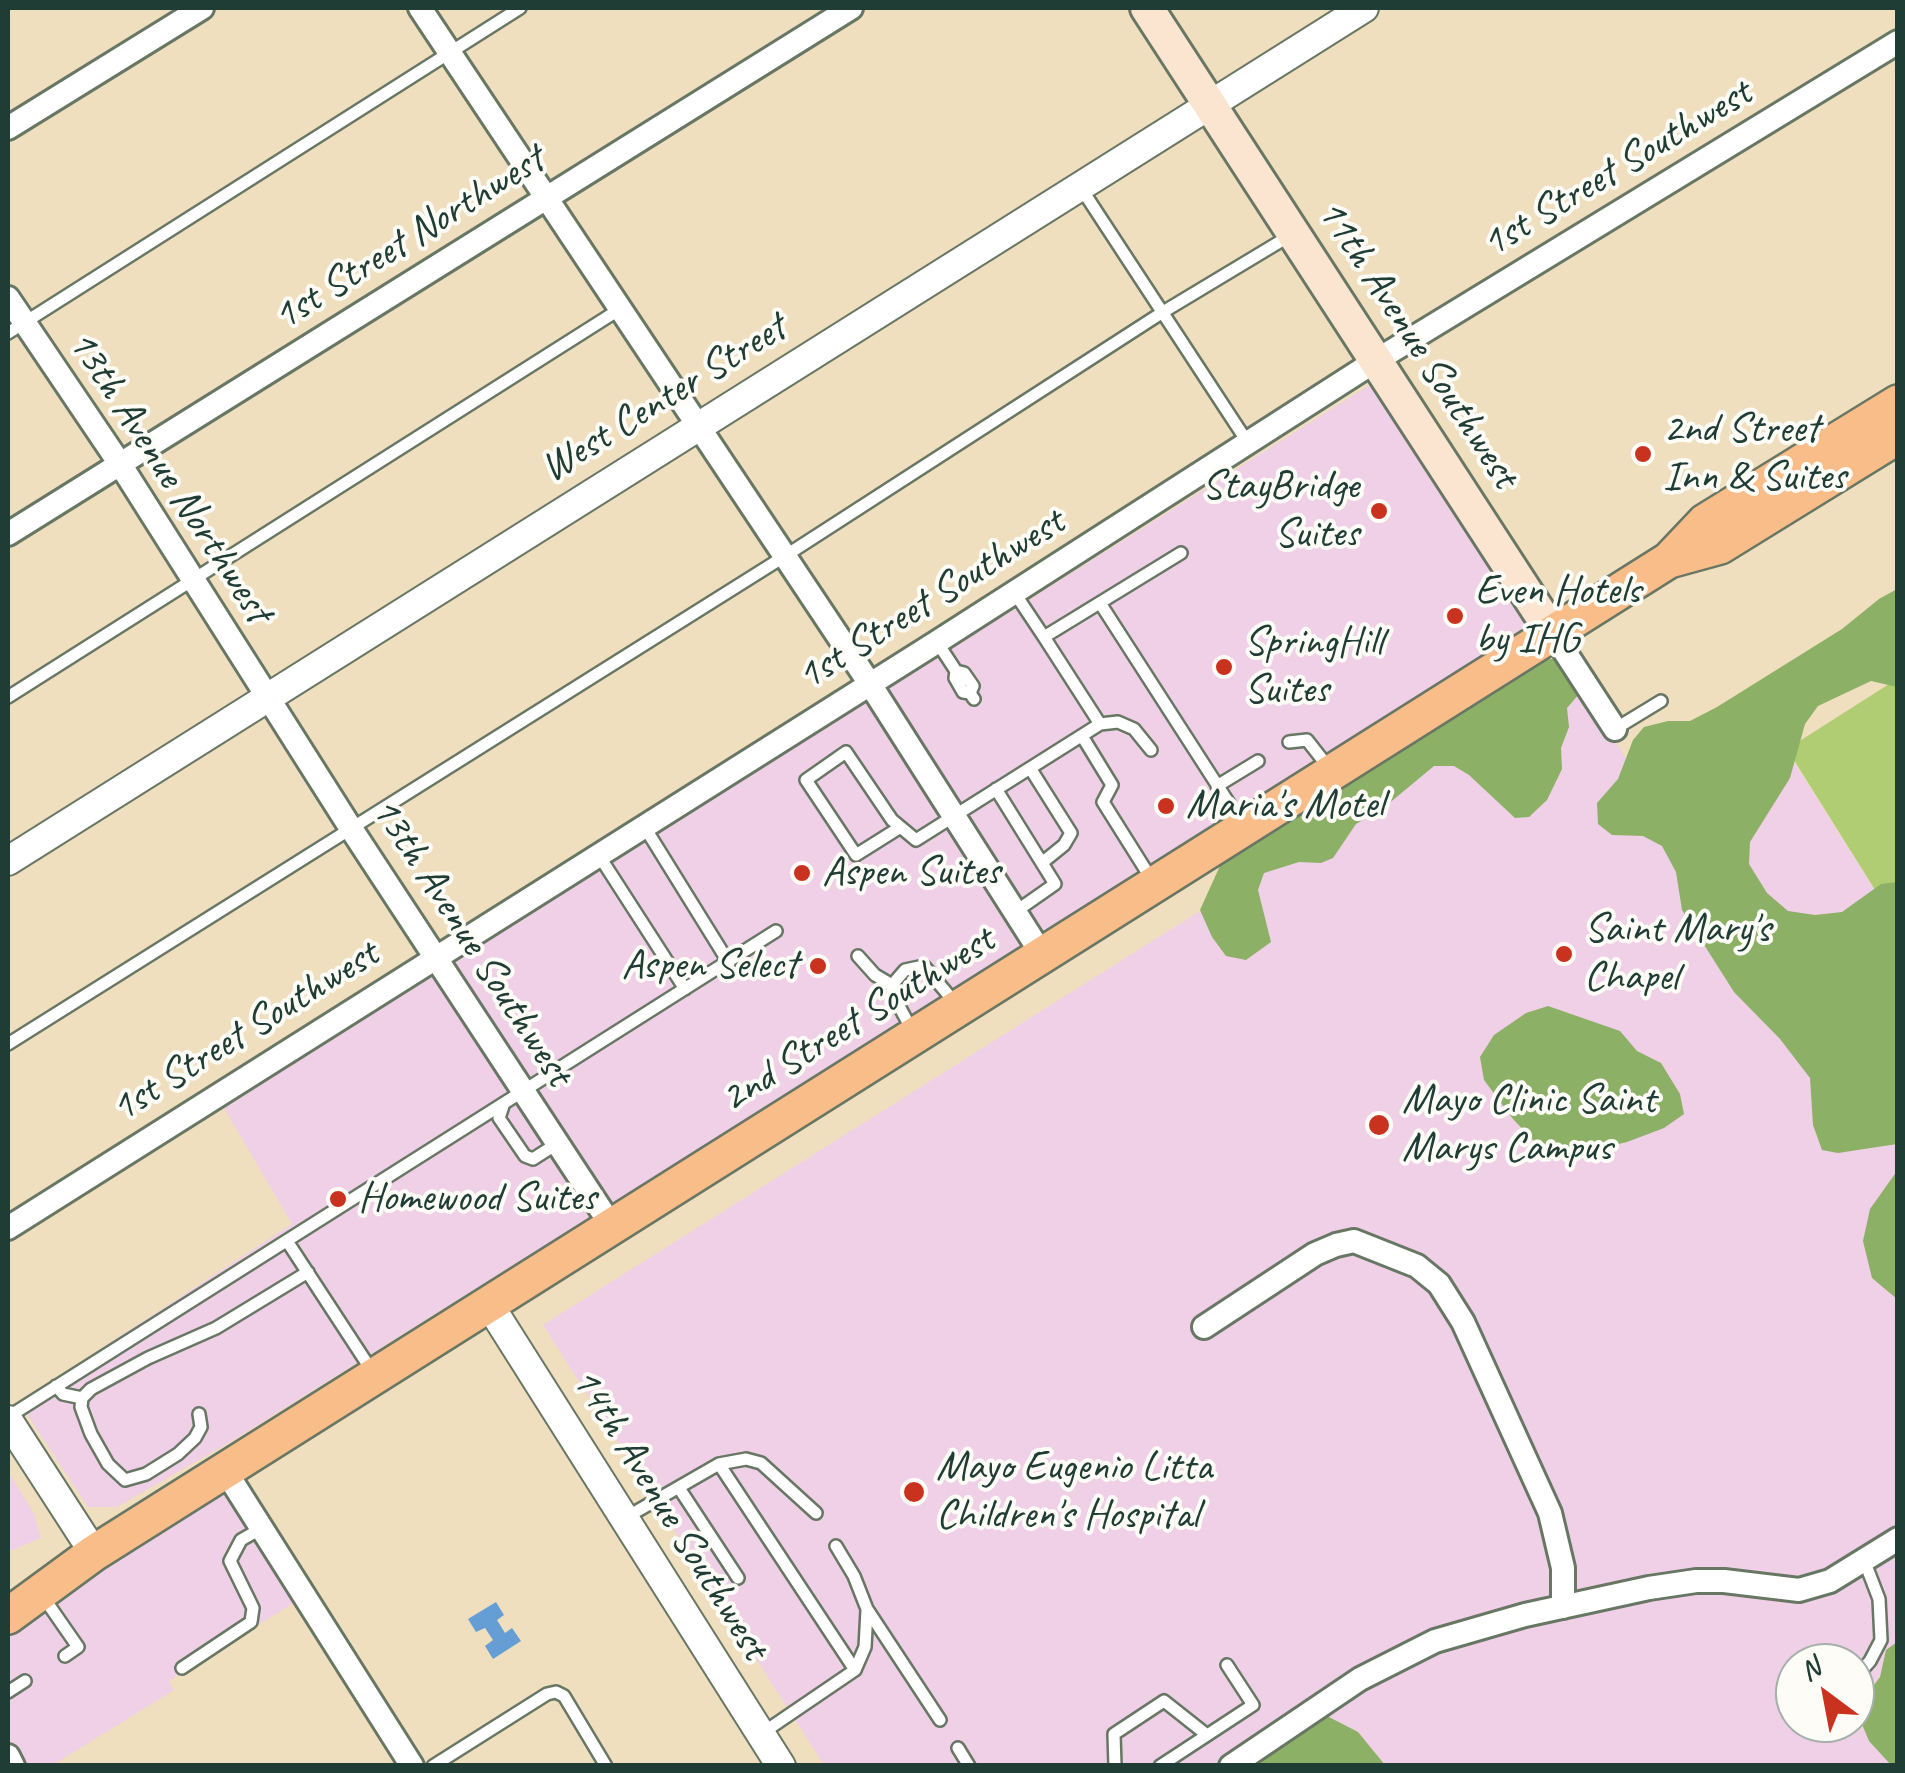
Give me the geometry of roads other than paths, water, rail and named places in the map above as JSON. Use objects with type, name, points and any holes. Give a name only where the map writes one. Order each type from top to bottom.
[{"type":"main road","name":"11th Avenue Southwest","points":[[1147,8],[1552,632]]},
{"type":"main road","name":"2nd Street Southwest","points":[[8,1616],[24,1590],[94,1553],[226,1472],[1669,560],[1704,522],[1898,403]]},
{"type":"main road","name":"2nd Street Southwest","points":[[1669,560],[1720,546],[1898,436]]},
{"type":"street","points":[[8,128],[202,8]]},
{"type":"street","points":[[420,8],[870,684],[1043,956]]},
{"type":"street","name":"1st Street Northwest","points":[[8,534],[851,8]]},
{"type":"street","name":"West Center Street","points":[[8,860],[1364,8]]},
{"type":"street","name":"1st Street Southwest","points":[[8,1228],[1377,360],[1898,42]]},
{"type":"street","name":"13th Avenue Northwest","points":[[8,298],[16,328],[120,464],[267,698]]},
{"type":"street","points":[[1552,632],[1615,729]]},
{"type":"street","name":"13th Avenue Southwest","points":[[267,698],[613,1228]]},
{"type":"street","points":[[1204,1327],[1315,1254],[1354,1241],[1416,1266],[1440,1284],[1463,1322],[1550,1513],[1564,1568],[1564,1606]]},
{"type":"street","name":"14th Avenue Southwest","points":[[490,1306],[781,1766]]},
{"type":"street","points":[[8,1419],[94,1553]]},
{"type":"street","points":[[226,1472],[412,1766]]},
{"type":"street","points":[[1231,1766],[1360,1679],[1408,1653],[1470,1629],[1696,1581],[1724,1580],[1800,1590],[1830,1581],[1898,1538]]},
{"type":"street","points":[[8,1756],[13,1766]]},
{"type":"lane","points":[[16,328],[520,8]]},
{"type":"lane","points":[[1079,184],[1248,443]]},
{"type":"lane","points":[[8,1044],[1294,232]]},
{"type":"lane","points":[[8,696],[620,308]]},
{"type":"lane","points":[[1044,637],[1181,553]]},
{"type":"lane","points":[[1014,592],[1100,724]]},
{"type":"lane","points":[[1100,603],[1244,828]]},
{"type":"lane","points":[[937,642],[956,671],[964,672],[973,686],[972,696]]},
{"type":"lane","points":[[1615,729],[1661,700]]},
{"type":"lane","points":[[900,828],[856,855],[806,780],[846,752],[900,828],[916,840],[1100,724],[1118,722],[1134,729],[1151,750]]},
{"type":"lane","points":[[1082,736],[1112,785],[1103,802],[1154,884]]},
{"type":"lane","points":[[1289,742],[1306,740],[1332,772]]},
{"type":"lane","points":[[1218,786],[1258,761]]},
{"type":"lane","points":[[1030,768],[1071,833],[1064,845],[1043,862]]},
{"type":"lane","points":[[996,789],[1055,884],[1014,912]]},
{"type":"lane","points":[[644,826],[728,962]]},
{"type":"lane","points":[[598,854],[685,989]]},
{"type":"lane","points":[[8,1419],[776,930]]},
{"type":"lane","points":[[858,956],[892,985]]},
{"type":"lane","points":[[915,1036],[893,995],[892,985],[905,970],[924,966],[960,1008]]},
{"type":"lane","points":[[504,1104],[500,1118],[525,1156],[533,1159],[558,1143]]},
{"type":"lane","points":[[287,1240],[376,1377]]},
{"type":"lane","points":[[56,1386],[63,1394],[82,1398],[124,1370],[216,1328],[308,1272]]},
{"type":"lane","points":[[82,1398],[83,1417],[91,1434],[108,1464],[124,1480],[146,1474],[196,1438],[200,1427],[198,1414]]},
{"type":"lane","points":[[624,1518],[719,1464],[746,1459],[761,1463],[816,1513]]},
{"type":"lane","points":[[719,1464],[856,1670]]},
{"type":"lane","points":[[679,1488],[738,1578]]},
{"type":"lane","points":[[182,1668],[251,1622],[253,1608],[230,1561],[242,1540],[262,1528]]},
{"type":"lane","points":[[836,1546],[867,1609],[940,1720]]},
{"type":"lane","points":[[1864,1560],[1880,1599],[1881,1640],[1875,1652]]},
{"type":"lane","points":[[24,1590],[78,1647],[65,1656]]},
{"type":"lane","points":[[761,1734],[856,1670],[865,1647],[867,1609]]},
{"type":"lane","points":[[1160,1766],[1253,1705],[1227,1665]]},
{"type":"lane","points":[[8,1692],[26,1681]]},
{"type":"lane","points":[[432,1766],[556,1692],[564,1696],[606,1766]]},
{"type":"lane","points":[[1115,1766],[1114,1734],[1164,1701],[1206,1735]]},
{"type":"lane","points":[[958,1748],[969,1766]]},
{"type":"water","points":[[496,1602],[504,1615],[497,1620],[505,1633],[512,1628],[521,1641],[493,1659],[485,1646],[493,1640],[485,1628],[476,1632],[468,1619]]},
{"type":"place","name":"2nd Street Inn & Suites","points":[[1643,454]]},
{"type":"place","name":"StayBridge Suites","points":[[1379,511]]},
{"type":"place","name":"Even Hotels by IHG","points":[[1455,616]]},
{"type":"place","name":"SpringHill Suites","points":[[1224,667]]},
{"type":"place","name":"Maria's Motel","points":[[1166,806]]},
{"type":"place","name":"Aspen Suites","points":[[802,873]]},
{"type":"place","name":"Saint Mary's Chapel","points":[[1564,954]]},
{"type":"place","name":"Aspen Select","points":[[818,966]]},
{"type":"place","name":"Mayo Clinic Saint Marys Campus","points":[[1379,1125]]},
{"type":"place","name":"Homewood Suites","points":[[338,1199]]},
{"type":"place","name":"Mayo Eugenio Litta Children's Hospital","points":[[914,1492]]}]
